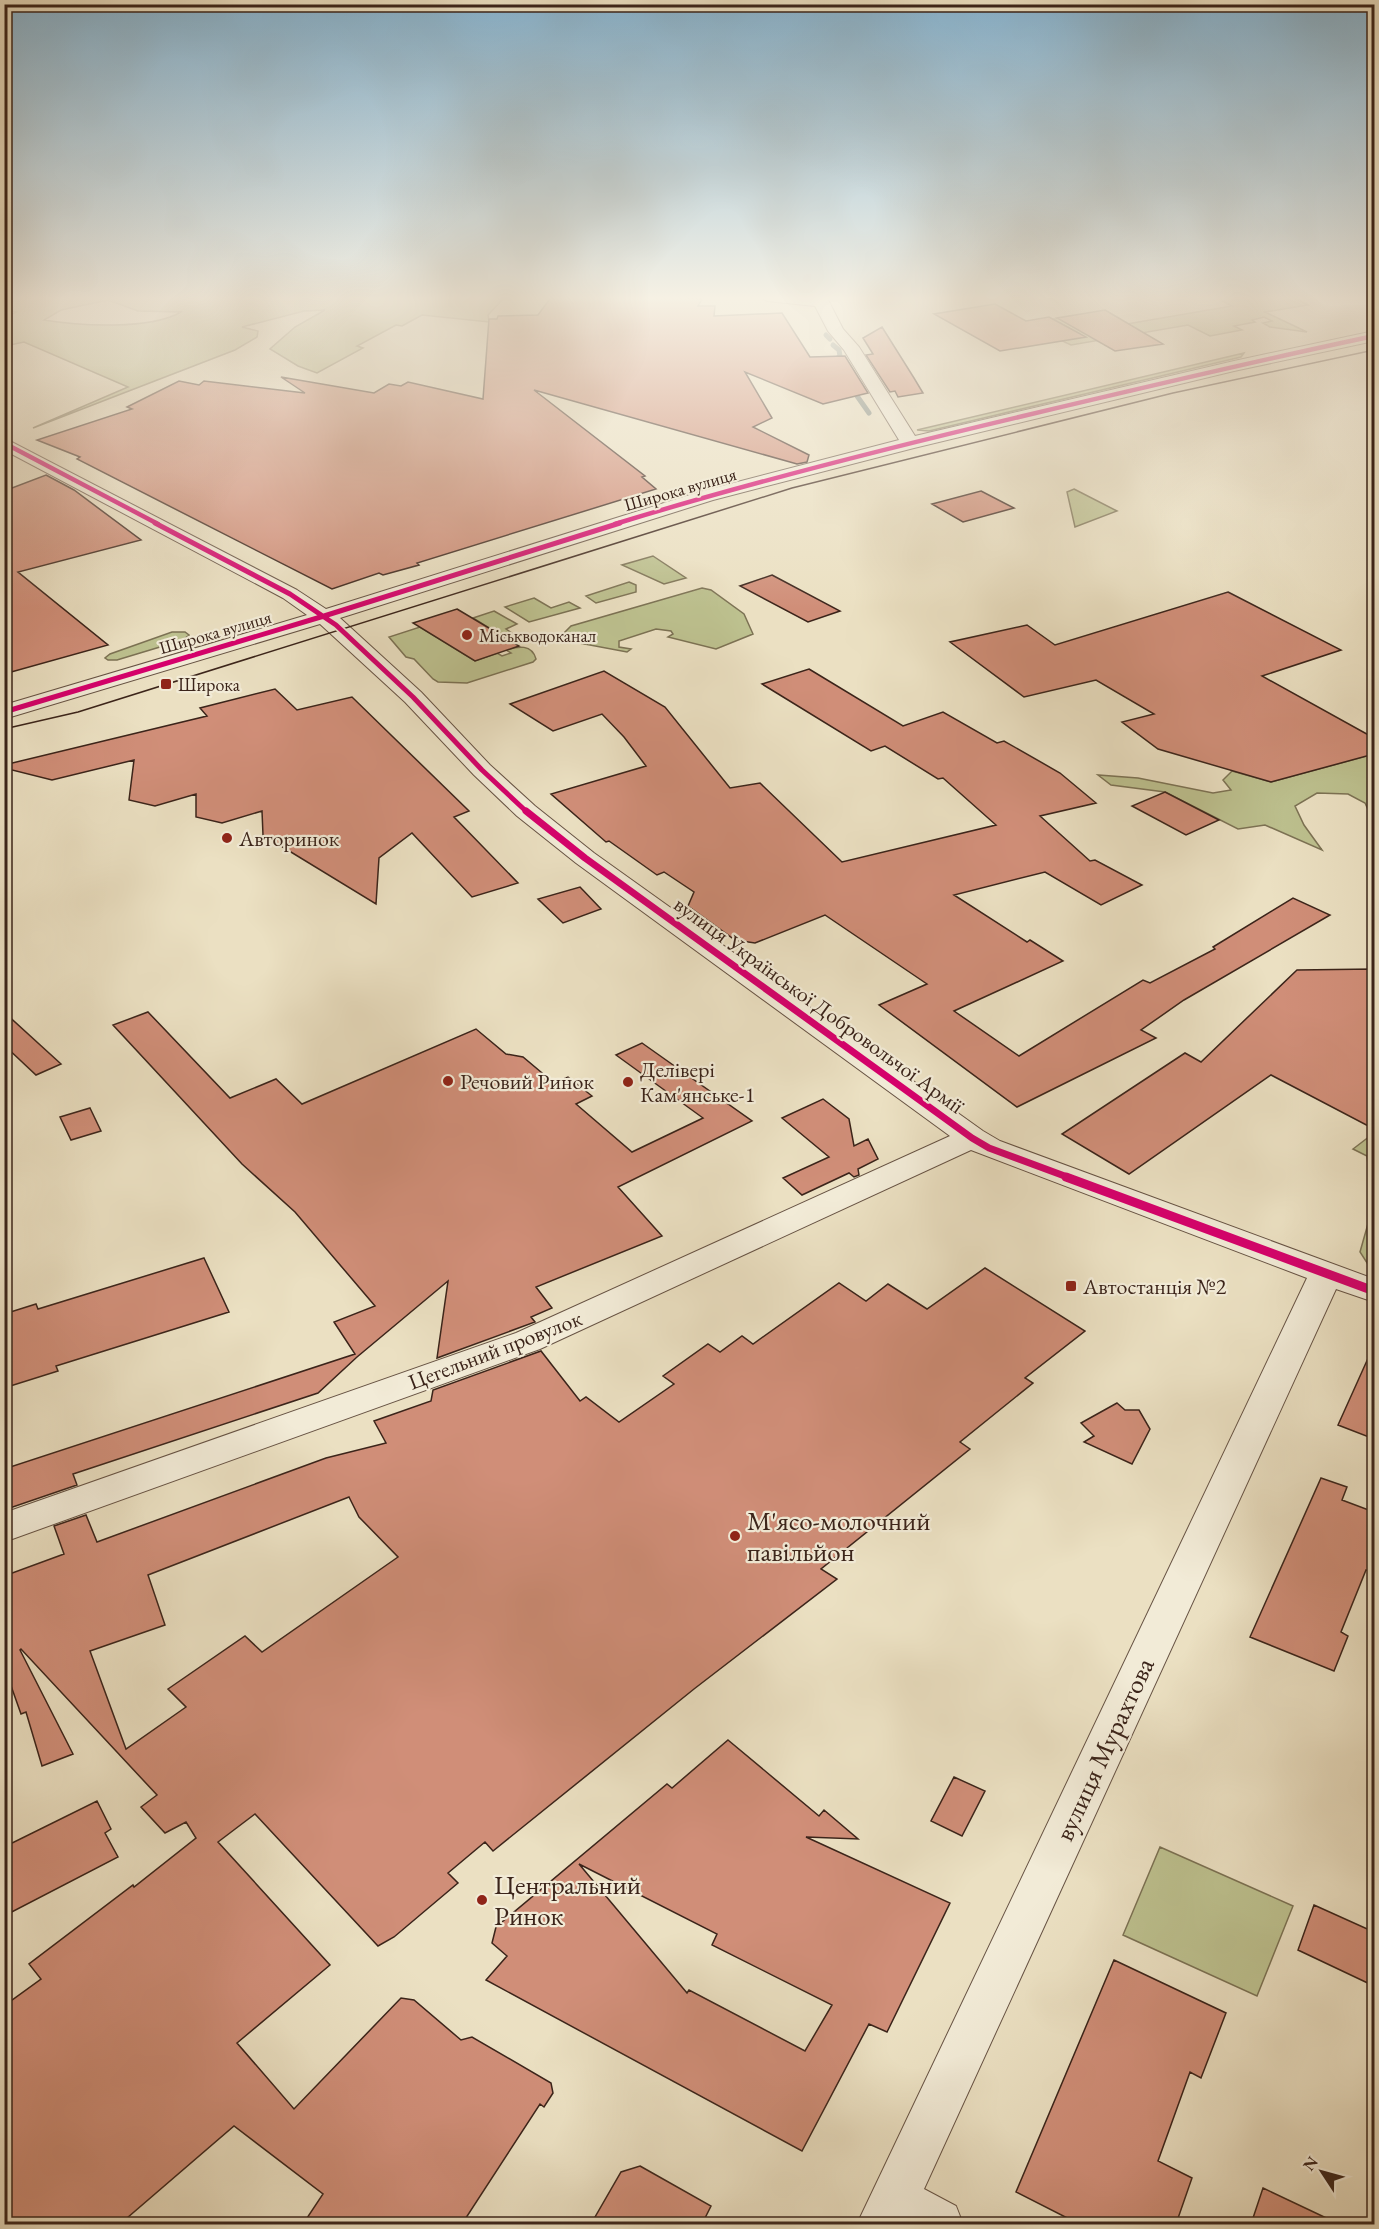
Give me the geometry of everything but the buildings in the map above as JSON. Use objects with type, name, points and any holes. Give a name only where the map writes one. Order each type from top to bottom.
[{"type":"street","points":[[883,400],[910,443]]},
{"type":"street","name":"Широка вулиця","points":[[4,712],[324,616],[706,496],[910,443],[1091,400]]},
{"type":"street","name":"вулиця Української Добровольчої Армії","points":[[4,443],[270,583],[324,616],[413,698],[482,770],[526,811],[595,865],[972,1138],[989,1148],[1374,1291]]},
{"type":"street","name":"Цегельний провулок","points":[[4,1528],[528,1341],[972,1138]]},
{"type":"street","name":"вулиця Мурахтова","points":[[887,2212],[1326,1274]]},
{"type":"street","points":[[887,2212],[938,2224]]},
{"type":"green space","points":[[98,400],[105,400],[33,428]]},
{"type":"green space","points":[[1044,400],[1060,400],[929,431],[917,430]]},
{"type":"green space","points":[[1074,489],[1117,511],[1075,527],[1067,492]]},
{"type":"green space","points":[[653,556],[686,578],[664,584],[622,565]]},
{"type":"green space","points":[[629,582],[636,585],[636,592],[596,603],[586,596]]},
{"type":"green space","points":[[702,588],[711,590],[744,614],[753,634],[716,649],[668,637],[673,634],[671,631],[656,629],[619,641],[619,647],[631,649],[627,652],[558,639],[571,626]]},
{"type":"green space","points":[[534,598],[551,608],[569,602],[580,608],[529,622],[505,607]]},
{"type":"green space","points":[[494,611],[517,624],[506,629],[519,638],[510,641],[473,618]]},
{"type":"green space","points":[[420,627],[475,661],[497,653],[502,656],[511,653],[506,650],[520,647],[531,651],[536,659],[533,662],[467,683],[438,682],[414,659],[406,657],[389,637]]},
{"type":"green space","points":[[172,632],[185,632],[189,635],[183,640],[117,660],[105,658],[110,654]]},
{"type":"green space","points":[[1374,754],[1374,816],[1371,816],[1365,803],[1348,794],[1317,793],[1295,806],[1304,825],[1322,850],[1265,825],[1238,829],[1165,792],[1111,785],[1098,775],[1138,778],[1213,793],[1231,790],[1223,780],[1232,771],[1271,782]]},
{"type":"green space","points":[[1374,1133],[1374,1270],[1360,1252],[1373,1206],[1367,1156],[1353,1149]]},
{"type":"green space","points":[[1160,1847],[1293,1906],[1257,1996],[1123,1935]]},
{"type":"waterway","points":[[860,400],[869,413]]},
{"type":"tram line","points":[[4,729],[78,712],[792,488],[1145,400]]},
{"type":"cycle path","points":[[4,712],[324,616],[706,496],[910,443],[1091,400]]},
{"type":"cycle path","points":[[4,443],[290,594],[336,625],[413,697],[482,770],[526,811],[585,858],[972,1138],[989,1148],[1374,1291]]},
{"type":"place","name":"Міськводоканал","points":[[467,635]]},
{"type":"place","name":"Широка","points":[[166,684]]},
{"type":"place","name":"Авторинок","points":[[227,838]]},
{"type":"place","name":"Речовий Ринок","points":[[448,1081]]},
{"type":"place","name":"Делівері Кам'янське-1","points":[[628,1082]]},
{"type":"place","name":"Автостанція №2","points":[[1071,1286]]},
{"type":"place","name":"М'ясо-молочний павільйон","points":[[735,1536]]},
{"type":"place","name":"Центральний Ринок","points":[[482,1900]]}]
